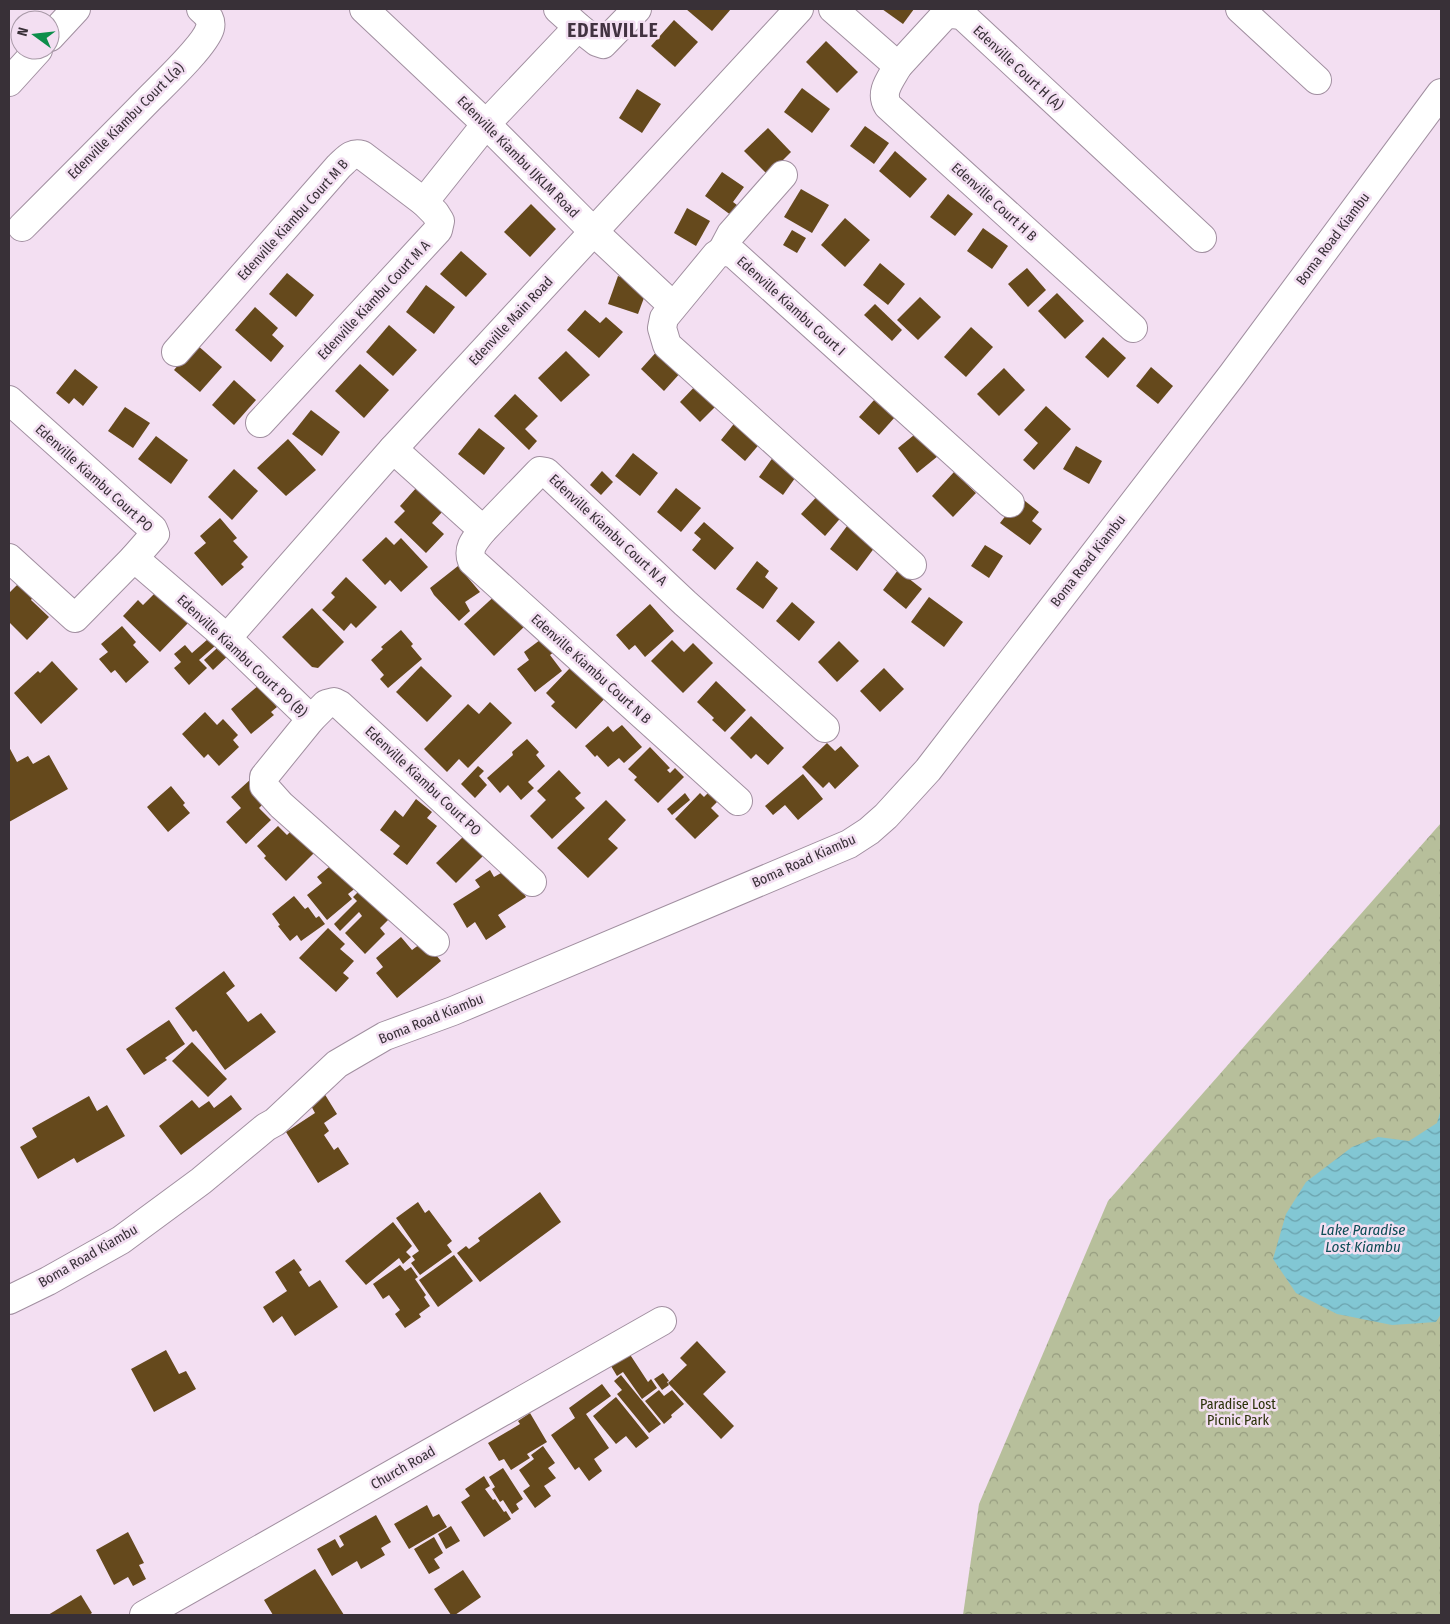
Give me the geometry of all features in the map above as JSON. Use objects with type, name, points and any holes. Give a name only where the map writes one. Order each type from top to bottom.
[{"type":"street","points":[[60,26],[76,9]]},
{"type":"street","name":"Edenville Kiambu Court L(a)","points":[[22,227],[173,75],[201,42],[210,29],[208,15],[201,9]]},
{"type":"street","name":"Edenville Kiambu IJKLM Road","points":[[364,9],[486,124],[673,306]]},
{"type":"street","points":[[558,9],[578,28],[597,42],[604,44],[637,9]]},
{"type":"street","name":"Edenville Main Road","points":[[227,638],[393,449],[799,9]]},
{"type":"street","points":[[833,9],[898,66]]},
{"type":"street","points":[[1240,9],[1317,80]]},
{"type":"street","name":"Edenville Court H (A)","points":[[898,66],[942,17],[948,14],[962,16],[1202,238]]},
{"type":"street","points":[[424,202],[486,124],[578,28]]},
{"type":"street","points":[[9,82],[29,60]]},
{"type":"street","name":"Edenville Court H B","points":[[898,66],[886,86],[884,95],[888,106],[1133,328]]},
{"type":"street","name":"Boma Road Kiambu","points":[[9,1300],[48,1281],[121,1240],[201,1181],[266,1127],[275,1122],[337,1064],[385,1036],[453,1011],[849,844],[869,831],[886,816],[928,770],[1232,375],[1441,93]]},
{"type":"street","name":"Edenville Kiambu Court M B","points":[[176,352],[352,154],[362,154],[424,202]]},
{"type":"street","points":[[722,252],[731,234],[783,175]]},
{"type":"street","name":"Edenville Kiambu Court M A","points":[[260,423],[438,230],[440,221],[424,202]]},
{"type":"street","name":"Edenville Kiambu Court I","points":[[912,565],[667,345],[662,328],[664,318],[711,260],[722,252],[734,254],[1010,503]]},
{"type":"street","name":"Edenville Kiambu Court PO","points":[[9,400],[153,529],[155,534],[134,558]]},
{"type":"street","points":[[393,449],[483,530]]},
{"type":"street","name":"Edenville Kiambu Court N A","points":[[483,530],[540,471],[546,472],[685,603],[825,728]]},
{"type":"street","name":"Edenville Kiambu Court N B","points":[[483,530],[470,548],[469,555],[472,561],[738,800]]},
{"type":"street","points":[[9,558],[75,618],[134,558]]},
{"type":"street","name":"Edenville Kiambu Court PO (B)","points":[[134,558],[227,638],[311,719],[264,777],[264,786],[281,805],[435,942]]},
{"type":"street","name":"Edenville Kiambu Court PO","points":[[311,719],[326,704],[334,702],[340,705],[532,882]]},
{"type":"street","name":"Church Road","points":[[144,1615],[662,1321]]},
{"type":"green space","name":"Paradise Lost Picnic Park","points":[[1441,823],[1441,1615],[963,1615],[979,1504],[1108,1201]]},
{"type":"water","name":"Lake Paradise Lost Kiambu","points":[[1441,1109],[1441,1314],[1436,1322],[1392,1325],[1337,1314],[1296,1293],[1273,1259],[1286,1214],[1306,1182],[1352,1147],[1378,1137],[1409,1141],[1437,1123]]},
{"type":"building","points":[[686,9],[731,9],[712,31]]},
{"type":"building","points":[[882,9],[914,9],[903,24]]},
{"type":"building","points":[[674,20],[698,42],[675,67],[651,46]]},
{"type":"building","points":[[826,41],[858,72],[837,93],[806,62]]},
{"type":"building","points":[[802,88],[830,109],[812,133],[784,112]]},
{"type":"building","points":[[637,89],[661,104],[642,133],[619,118]]},
{"type":"building","points":[[865,126],[889,143],[874,164],[850,146]]},
{"type":"building","points":[[768,128],[791,152],[768,175],[744,151]]},
{"type":"building","points":[[895,151],[927,179],[910,198],[879,171]]},
{"type":"building","points":[[722,172],[744,187],[733,202],[745,211],[739,221],[705,196]]},
{"type":"building","points":[[801,189],[829,205],[812,233],[784,217]]},
{"type":"building","points":[[948,194],[973,214],[955,236],[930,217]]},
{"type":"building","points":[[531,204],[556,229],[530,257],[504,232]]},
{"type":"building","points":[[687,208],[710,221],[696,246],[674,233]]},
{"type":"building","points":[[845,218],[870,240],[845,267],[821,245]]},
{"type":"building","points":[[983,228],[1008,246],[992,269],[967,251]]},
{"type":"building","points":[[792,230],[806,238],[797,253],[783,245]]},
{"type":"building","points":[[461,251],[487,274],[466,297],[440,274]]},
{"type":"building","points":[[880,263],[905,284],[888,305],[863,285]]},
{"type":"building","points":[[1027,268],[1046,290],[1028,307],[1008,284]]},
{"type":"building","points":[[287,273],[314,295],[296,317],[269,294]]},
{"type":"building","points":[[618,276],[648,287],[638,314],[608,304]]},
{"type":"building","points":[[426,285],[455,307],[434,334],[406,312]]},
{"type":"building","points":[[1057,293],[1084,321],[1065,339],[1038,311]]},
{"type":"building","points":[[920,297],[941,317],[918,340],[897,320]]},
{"type":"building","points":[[875,304],[902,330],[892,341],[864,315]]},
{"type":"building","points":[[255,307],[278,328],[272,335],[284,346],[271,362],[235,330]]},
{"type":"building","points":[[585,310],[600,323],[606,317],[623,332],[599,358],[567,330]]},
{"type":"building","points":[[389,325],[417,350],[393,376],[366,352]]},
{"type":"building","points":[[971,327],[993,347],[966,377],[944,357]]},
{"type":"building","points":[[1103,337],[1126,358],[1108,378],[1085,357]]},
{"type":"building","points":[[196,344],[222,367],[200,392],[174,370]]},
{"type":"building","points":[[659,349],[682,371],[664,391],[641,369]]},
{"type":"building","points":[[566,351],[590,375],[561,402],[538,378]]},
{"type":"building","points":[[360,364],[389,390],[364,418],[335,391]]},
{"type":"building","points":[[1151,367],[1173,386],[1158,404],[1136,386]]},
{"type":"building","points":[[1004,368],[1025,390],[999,416],[977,394]]},
{"type":"building","points":[[75,369],[98,387],[83,406],[74,398],[69,404],[56,393]]},
{"type":"building","points":[[234,380],[256,400],[234,425],[212,405]]},
{"type":"building","points":[[700,381],[721,401],[700,422],[680,402]]},
{"type":"building","points":[[515,394],[538,416],[525,429],[537,441],[529,450],[494,416]]},
{"type":"building","points":[[875,399],[895,417],[879,435],[859,417]]},
{"type":"building","points":[[1046,406],[1071,429],[1034,470],[1023,460],[1038,443],[1024,430]]},
{"type":"building","points":[[125,407],[150,423],[133,448],[108,431]]},
{"type":"building","points":[[311,410],[340,432],[322,456],[292,434]]},
{"type":"building","points":[[737,420],[762,441],[745,461],[721,440]]},
{"type":"building","points":[[479,428],[505,448],[484,475],[458,454]]},
{"type":"building","points":[[919,431],[938,456],[917,473],[898,448]]},
{"type":"building","points":[[156,436],[188,460],[171,484],[138,459]]},
{"type":"building","points":[[288,439],[316,470],[286,496],[257,468]]},
{"type":"building","points":[[1076,446],[1102,461],[1089,484],[1063,469]]},
{"type":"building","points":[[633,453],[658,473],[640,496],[615,476]]},
{"type":"building","points":[[776,453],[800,471],[783,495],[759,477]]},
{"type":"building","points":[[234,469],[258,491],[232,520],[208,497]]},
{"type":"building","points":[[602,471],[613,482],[601,495],[590,485]]},
{"type":"building","points":[[954,472],[976,493],[953,517],[932,496]]},
{"type":"building","points":[[417,487],[443,511],[432,523],[444,534],[426,553],[394,522],[405,511],[400,506]]},
{"type":"building","points":[[676,488],[701,508],[681,532],[657,512]]},
{"type":"building","points":[[820,493],[844,514],[825,536],[801,514]]},
{"type":"building","points":[[1020,497],[1039,512],[1032,521],[1042,529],[1030,545],[1000,523]]},
{"type":"building","points":[[220,518],[237,538],[233,541],[248,557],[241,564],[244,567],[222,586],[194,553],[206,543],[200,536]]},
{"type":"building","points":[[704,522],[734,548],[715,570],[692,550],[701,539],[694,533]]},
{"type":"building","points":[[850,522],[878,543],[857,571],[830,549]]},
{"type":"building","points":[[386,537],[394,545],[401,538],[428,567],[401,592],[390,580],[385,585],[362,560]]},
{"type":"building","points":[[985,545],[1003,556],[989,578],[971,566]]},
{"type":"building","points":[[757,561],[769,571],[765,577],[778,588],[763,609],[736,589]]},
{"type":"building","points":[[458,566],[480,592],[465,602],[470,611],[459,621],[434,595],[430,588]]},
{"type":"building","points":[[898,570],[922,589],[906,609],[883,590]]},
{"type":"building","points":[[346,577],[377,607],[356,628],[351,623],[344,631],[322,610],[335,597],[331,593]]},
{"type":"building","points":[[19,583],[33,597],[31,600],[49,617],[27,640],[9,622],[9,593]]},
{"type":"building","points":[[157,591],[189,622],[160,652],[123,616],[138,600],[143,605]]},
{"type":"building","points":[[499,592],[528,623],[494,656],[464,624]]},
{"type":"building","points":[[929,597],[963,622],[944,647],[911,622]]},
{"type":"building","points":[[792,602],[815,622],[799,641],[776,621]]},
{"type":"building","points":[[650,604],[674,631],[645,657],[635,645],[629,650],[616,635]]},
{"type":"building","points":[[312,608],[344,642],[318,668],[312,667],[282,637]]},
{"type":"building","points":[[122,626],[136,642],[133,645],[149,662],[126,683],[115,670],[111,673],[99,659],[108,652],[101,644]]},
{"type":"building","points":[[401,630],[413,644],[411,646],[422,659],[388,688],[380,679],[384,675],[371,660],[383,649],[381,647]]},
{"type":"building","points":[[216,632],[223,639],[199,660],[207,668],[189,685],[174,668],[181,662],[174,654],[185,645],[192,653]]},
{"type":"building","points":[[548,634],[559,648],[550,655],[562,671],[535,692],[517,669],[529,660],[524,652]]},
{"type":"building","points":[[226,640],[234,650],[213,670],[204,660]]},
{"type":"building","points":[[672,640],[684,652],[693,643],[713,663],[683,693],[651,661]]},
{"type":"building","points":[[839,641],[859,661],[837,682],[818,662]]},
{"type":"building","points":[[52,661],[78,689],[41,724],[14,693]]},
{"type":"building","points":[[421,666],[452,696],[427,722],[396,692]]},
{"type":"building","points":[[570,668],[582,680],[588,673],[609,694],[576,729],[551,706],[555,702],[546,693]]},
{"type":"building","points":[[884,668],[904,689],[880,712],[860,691]]},
{"type":"building","points":[[716,681],[746,710],[725,732],[712,720],[714,718],[697,702]]},
{"type":"building","points":[[259,685],[277,707],[271,712],[274,715],[251,734],[231,709]]},
{"type":"building","points":[[490,702],[512,723],[468,768],[459,759],[447,772],[424,749],[468,704],[479,714]]},
{"type":"building","points":[[205,712],[217,725],[223,719],[238,735],[233,740],[239,747],[219,766],[208,754],[204,758],[182,734]]},
{"type":"building","points":[[751,716],[784,748],[768,765],[756,754],[751,759],[730,738]]},
{"type":"building","points":[[622,725],[642,747],[624,763],[619,758],[608,767],[585,746],[608,726],[613,732]]},
{"type":"building","points":[[527,739],[539,752],[536,755],[545,766],[528,782],[534,788],[521,800],[508,785],[500,793],[487,778],[513,755],[512,752]]},
{"type":"building","points":[[827,743],[835,751],[841,746],[859,766],[835,789],[829,782],[823,788],[802,767]]},
{"type":"building","points":[[9,747],[17,762],[28,756],[33,764],[49,755],[68,789],[9,822]]},
{"type":"building","points":[[650,747],[670,768],[667,770],[670,773],[675,768],[684,777],[658,803],[634,780],[637,777],[628,769]]},
{"type":"building","points":[[478,766],[484,771],[479,776],[487,785],[475,798],[461,784]]},
{"type":"building","points":[[559,770],[581,793],[575,798],[585,808],[552,839],[530,816],[546,800],[537,791]]},
{"type":"building","points":[[803,774],[823,799],[798,820],[785,805],[773,815],[765,806]]},
{"type":"building","points":[[251,779],[263,804],[259,808],[271,820],[246,844],[226,822],[241,808],[231,797]]},
{"type":"building","points":[[171,786],[185,803],[183,805],[190,813],[168,832],[147,807]]},
{"type":"building","points":[[685,793],[690,800],[672,815],[667,809]]},
{"type":"building","points":[[700,793],[704,797],[708,793],[717,802],[711,808],[719,816],[695,839],[675,819]]},
{"type":"building","points":[[416,799],[432,812],[427,818],[437,826],[407,865],[393,854],[400,846],[380,830],[395,810],[403,817]]},
{"type":"building","points":[[606,800],[626,820],[608,839],[618,848],[588,878],[557,848]]},
{"type":"building","points":[[298,824],[320,847],[286,881],[264,858],[266,856],[257,846],[278,826],[287,835]]},
{"type":"building","points":[[466,834],[485,854],[456,883],[436,863]]},
{"type":"building","points":[[335,862],[343,872],[339,875],[342,879],[352,871],[362,883],[348,894],[352,899],[327,920],[307,895],[322,883],[317,877]]},
{"type":"building","points":[[508,869],[526,897],[498,915],[506,927],[486,940],[475,922],[467,928],[453,904],[480,887],[475,880],[490,870],[494,877]]},
{"type":"building","points":[[367,883],[393,915],[380,928],[385,934],[365,954],[345,933],[362,916],[359,912],[340,931],[334,924],[357,901],[353,897]]},
{"type":"building","points":[[294,896],[305,909],[308,907],[316,918],[319,916],[325,924],[301,941],[297,935],[290,941],[278,926],[280,925],[272,914]]},
{"type":"building","points":[[328,928],[345,944],[340,949],[354,961],[343,973],[349,978],[336,992],[299,958]]},
{"type":"building","points":[[401,937],[412,950],[424,941],[441,961],[397,998],[376,973],[383,967],[376,958]]},
{"type":"building","points":[[224,971],[235,986],[226,993],[248,1022],[261,1013],[276,1032],[225,1070],[196,1030],[193,1032],[175,1008]]},
{"type":"building","points":[[169,1020],[185,1044],[165,1058],[167,1060],[144,1075],[126,1049]]},
{"type":"building","points":[[192,1042],[227,1079],[208,1097],[172,1061]]},
{"type":"building","points":[[324,1093],[337,1114],[324,1123],[329,1131],[324,1135],[334,1150],[338,1147],[349,1164],[318,1183],[286,1132],[315,1113],[309,1102]]},
{"type":"building","points":[[231,1095],[242,1109],[181,1155],[159,1126],[192,1100],[199,1108],[209,1101],[214,1108]]},
{"type":"building","points":[[89,1096],[97,1111],[107,1105],[125,1136],[77,1163],[74,1158],[38,1179],[20,1147],[37,1137],[32,1128]]},
{"type":"building","points":[[540,1192],[561,1222],[480,1282],[457,1253],[466,1246],[469,1249],[480,1241],[478,1238]]},
{"type":"building","points":[[418,1202],[425,1213],[429,1210],[452,1241],[447,1245],[452,1252],[420,1275],[411,1263],[415,1260],[412,1256],[419,1251],[396,1218]]},
{"type":"building","points":[[393,1222],[412,1246],[406,1252],[411,1257],[403,1264],[399,1258],[366,1285],[345,1261]]},
{"type":"building","points":[[454,1255],[473,1281],[438,1307],[419,1280]]},
{"type":"building","points":[[294,1259],[302,1270],[299,1272],[309,1287],[320,1280],[338,1307],[295,1336],[282,1316],[273,1323],[263,1307],[287,1291],[275,1272]]},
{"type":"building","points":[[400,1265],[405,1271],[411,1267],[418,1277],[415,1279],[426,1295],[424,1297],[430,1306],[419,1314],[421,1317],[405,1328],[395,1314],[400,1310],[389,1295],[383,1299],[373,1284]]},
{"type":"building","points":[[697,1341],[726,1372],[703,1394],[734,1426],[721,1439],[668,1383],[687,1365],[680,1358]]},
{"type":"building","points":[[166,1350],[179,1374],[186,1371],[196,1389],[154,1412],[131,1369]]},
{"type":"building","points":[[629,1353],[648,1382],[651,1379],[657,1388],[642,1399],[623,1372],[617,1376],[611,1366]]},
{"type":"building","points":[[663,1373],[669,1381],[667,1382],[669,1385],[662,1390],[654,1379]]},
{"type":"building","points":[[621,1375],[661,1424],[649,1433],[617,1394],[622,1390],[614,1381]]},
{"type":"building","points":[[602,1384],[611,1396],[586,1414],[609,1448],[594,1459],[602,1471],[589,1481],[579,1467],[575,1470],[551,1435],[575,1418],[569,1408]]},
{"type":"building","points":[[659,1390],[664,1396],[672,1390],[684,1404],[664,1424],[645,1401]]},
{"type":"building","points":[[616,1397],[649,1438],[636,1448],[626,1436],[616,1444],[593,1416]]},
{"type":"building","points":[[530,1413],[547,1442],[527,1454],[530,1458],[511,1470],[504,1459],[499,1461],[488,1443],[520,1424],[518,1421]]},
{"type":"building","points":[[543,1446],[555,1463],[548,1468],[556,1478],[544,1486],[551,1496],[535,1508],[523,1491],[530,1486],[519,1470],[534,1459],[531,1455]]},
{"type":"building","points":[[503,1468],[523,1499],[516,1504],[519,1509],[512,1514],[503,1500],[500,1502],[492,1489],[495,1487],[489,1477]]},
{"type":"building","points":[[484,1476],[490,1486],[485,1489],[511,1519],[484,1537],[461,1502],[470,1496],[465,1489]]},
{"type":"building","points":[[427,1505],[433,1517],[439,1514],[447,1527],[409,1549],[394,1524]]},
{"type":"building","points":[[376,1515],[391,1542],[381,1548],[385,1555],[361,1569],[357,1561],[332,1576],[317,1549],[335,1539],[340,1548],[344,1545],[339,1536]]},
{"type":"building","points":[[451,1526],[460,1541],[446,1549],[438,1534]]},
{"type":"building","points":[[128,1532],[144,1563],[139,1565],[146,1579],[133,1586],[128,1577],[114,1585],[96,1550]]},
{"type":"building","points":[[434,1537],[443,1553],[434,1559],[440,1568],[429,1574],[414,1549]]},
{"type":"building","points":[[315,1569],[344,1615],[273,1615],[264,1600]]},
{"type":"building","points":[[463,1570],[481,1597],[455,1615],[451,1615],[434,1589]]},
{"type":"building","points":[[81,1595],[92,1613],[89,1615],[48,1615]]},
{"type":"district","name":"EDENVILLE","points":[[613,30]]}]
